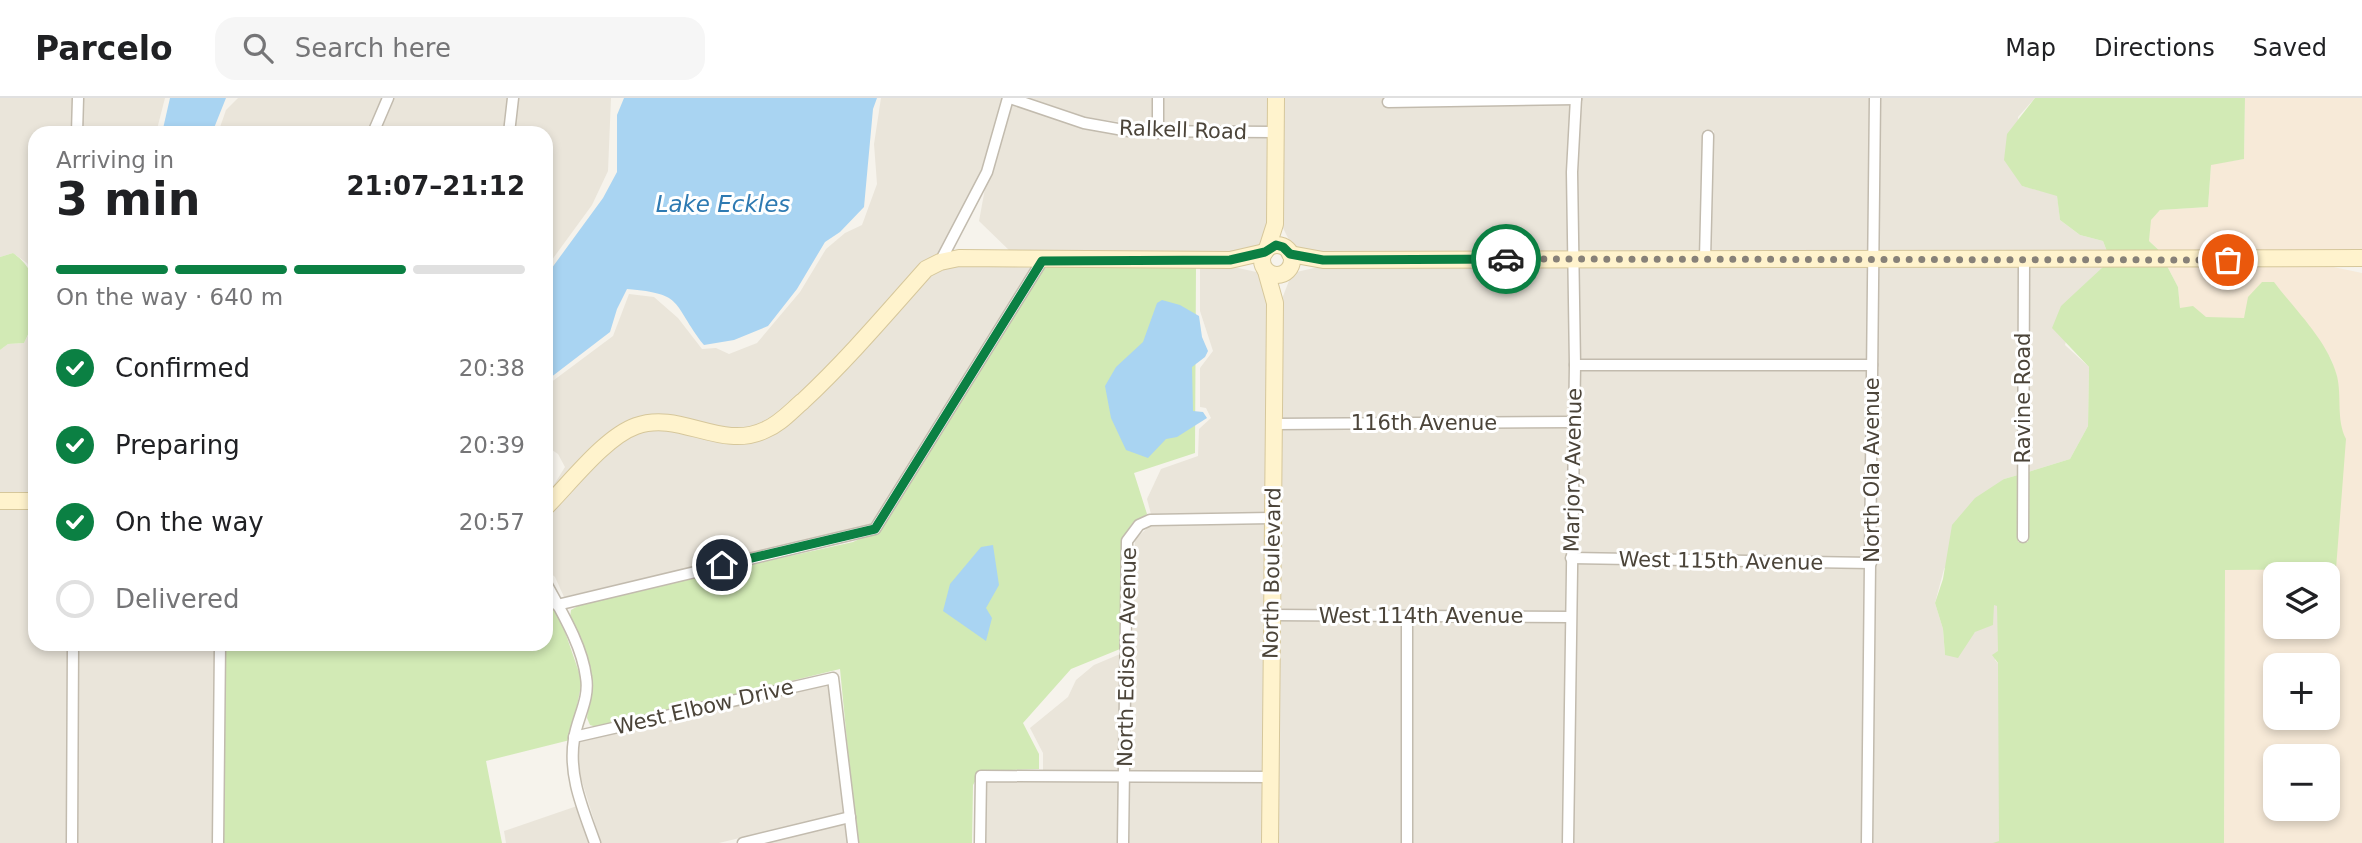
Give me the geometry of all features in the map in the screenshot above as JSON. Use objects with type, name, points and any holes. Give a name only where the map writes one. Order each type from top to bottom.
[{"type":"street","points":[[77,126],[78,98]]},
{"type":"street","points":[[376,126],[388,98]]},
{"type":"street","points":[[510,126],[513,98]]},
{"type":"street","points":[[940,262],[987,172],[1009,98]]},
{"type":"street","name":"Ralkell Road","points":[[1009,98],[1084,123],[1158,134],[1277,132]]},
{"type":"street","points":[[1158,98],[1158,134]]},
{"type":"street","points":[[1276,98],[1275,223],[1265,260],[1274,275],[1288,261],[1323,260],[2362,258]]},
{"type":"street","name":"North Ola Avenue","points":[[1867,843],[1875,98]]},
{"type":"street","points":[[1388,102],[1576,99]]},
{"type":"street","name":"Marjory Avenue","points":[[1568,843],[1575,365],[1572,172],[1576,99]]},
{"type":"street","points":[[1705,259],[1708,136]]},
{"type":"street","points":[[1275,223],[1288,261]]},
{"type":"street","points":[[1265,260],[1276,245],[1288,261]]},
{"type":"street","points":[[553,500],[616,437],[635,426],[651,422],[675,423],[722,437],[748,436],[767,430],[827,379],[926,269],[940,262],[959,258],[1042,261],[1265,260]]},
{"type":"street","name":"Ravine Road","points":[[2023,537],[2024,259]]},
{"type":"street","points":[[2319,259],[2362,267]]},
{"type":"street","name":"North Boulevard","points":[[1265,260],[1275,303],[1270,843]]},
{"type":"street","points":[[557,604],[875,529],[1042,261]]},
{"type":"street","name":"North Boulevard","points":[[1275,303],[1288,261]]},
{"type":"street","points":[[1575,365],[1872,365]]},
{"type":"street","name":"116th Avenue","points":[[1275,424],[1574,422]]},
{"type":"street","points":[[0,500],[28,500]]},
{"type":"street","name":"North Edison Avenue","points":[[1123,843],[1127,541],[1139,526],[1150,520],[1273,518]]},
{"type":"street","name":"West 115th Avenue","points":[[1571,558],[1871,563]]},
{"type":"street","points":[[553,596],[587,678],[586,701],[574,737],[571,762],[574,781],[596,843]]},
{"type":"street","name":"West 114th Avenue","points":[[1272,615],[1570,617]]},
{"type":"street","points":[[1407,616],[1407,843]]},
{"type":"street","points":[[72,843],[73,651]]},
{"type":"street","points":[[218,843],[220,651]]},
{"type":"street","name":"West Elbow Drive","points":[[574,737],[833,678],[850,817]]},
{"type":"street","points":[[980,843],[981,776],[1270,777]]},
{"type":"street","points":[[743,843],[850,817],[853,843]]},
{"type":"shaded area","points":[[0,98],[73,98],[72,126],[28,126],[28,265],[13,253],[0,257]]},
{"type":"shaded area","points":[[83,98],[165,98],[158,126],[82,126]]},
{"type":"shaded area","points":[[238,98],[383,98],[371,126],[220,126],[226,110]]},
{"type":"shaded area","points":[[394,98],[508,98],[504,126],[382,126]]},
{"type":"shaded area","points":[[518,98],[611,98],[608,171],[592,205],[553,258],[553,126],[515,126]]},
{"type":"shaded area","points":[[881,98],[1003,98],[982,169],[936,257],[823,375],[780,414],[747,431],[651,416],[553,491],[553,486],[565,467],[553,451],[553,381],[613,336],[629,294],[654,297],[678,318],[702,349],[716,348],[729,354],[757,343],[800,292],[826,249],[845,233],[862,225],[877,184],[874,144]]},
{"type":"shaded area","points":[[1028,98],[1153,98],[1153,127],[1085,117]]},
{"type":"shaded area","points":[[1163,98],[1271,98],[1271,127],[1163,128]]},
{"type":"shaded area","points":[[1282,98],[1383,98],[1384,107],[1570,105],[1569,253],[1323,254],[1293,248],[1280,222]]},
{"type":"shaded area","points":[[1581,98],[1870,98],[1868,254],[1711,253],[1714,131],[1704,130],[1700,253],[1579,253],[1577,172]]},
{"type":"shaded area","points":[[1880,98],[2035,98],[2018,117],[2022,186],[2057,195],[2060,220],[2080,235],[2103,241],[2108,254],[1879,254]]},
{"type":"shaded area","points":[[2245,98],[2362,98],[2362,252],[2163,254],[2149,241],[2150,220],[2160,210],[2208,207],[2211,164],[2244,159]]},
{"type":"shaded area","points":[[1012,105],[1082,128],[1128,137],[1271,138],[1270,222],[1262,246],[1229,254],[1013,254],[979,221],[986,183]]},
{"type":"shaded area","points":[[959,264],[1031,268],[872,524],[564,597],[553,575],[553,508],[619,442],[651,428],[748,442],[929,274]]},
{"type":"shaded area","points":[[2319,264],[2362,273],[2362,843],[2224,843],[2225,613],[2212,598],[2224,566],[2340,433],[2337,377],[2331,359],[2316,336],[2273,282],[2244,319],[2235,339],[2180,308],[2178,287],[2167,266]]},
{"type":"shaded area","points":[[1569,265],[1569,416],[1280,419],[1280,304],[1292,273],[1323,266]]},
{"type":"shaded area","points":[[1579,265],[1868,265],[1867,359],[1580,359]]},
{"type":"shaded area","points":[[1878,265],[2019,265],[2018,475],[2004,479],[1944,569],[1935,603],[1943,629],[1945,655],[1975,632],[1994,604],[2014,613],[1995,660],[2004,671],[2001,843],[1872,843]]},
{"type":"shaded area","points":[[2029,265],[2105,265],[2081,288],[2065,345],[2089,367],[2088,426],[2070,459],[2028,472]]},
{"type":"shaded area","points":[[1200,266],[1229,266],[1261,273],[1270,304],[1268,512],[1151,514],[1147,499],[1161,469],[1198,456],[1199,429],[1211,418],[1206,408],[1200,407],[1200,368],[1213,351],[1200,311]]},
{"type":"shaded area","points":[[28,335],[28,495],[0,495],[0,350],[8,344],[24,343]]},
{"type":"shaded area","points":[[1580,370],[1867,371],[1866,557],[1576,553]]},
{"type":"shaded area","points":[[1569,428],[1565,611],[1277,609],[1279,430]]},
{"type":"shaded area","points":[[0,506],[28,506],[28,651],[68,651],[67,843],[0,843]]},
{"type":"shaded area","points":[[1268,524],[1265,771],[1129,770],[1135,539],[1151,525]]},
{"type":"shaded area","points":[[1576,564],[1866,569],[1862,843],[1573,843]]},
{"type":"shaded area","points":[[1277,621],[1402,622],[1402,843],[1275,843]]},
{"type":"shaded area","points":[[1412,622],[1565,623],[1563,843],[1412,843]]},
{"type":"shaded area","points":[[78,651],[215,651],[213,843],[77,843]]},
{"type":"shaded area","points":[[1120,654],[1119,770],[1043,770],[1043,753],[1030,728],[1068,697],[1076,680],[1094,665]]},
{"type":"shaded area","points":[[829,685],[845,812],[719,843],[601,843],[576,762],[579,741]]},
{"type":"shaded area","points":[[1119,781],[1118,843],[985,843],[986,782]]},
{"type":"shaded area","points":[[1129,781],[1265,782],[1265,843],[1128,843]]},
{"type":"shaded area","points":[[577,806],[590,843],[506,843],[504,831]]},
{"type":"shaded area","points":[[846,824],[848,843],[767,843]]},
{"type":"green space","points":[[2035,98],[2245,98],[2244,159],[2211,165],[2208,207],[2160,210],[2151,220],[2149,241],[2163,254],[2108,254],[2103,241],[2080,235],[2060,220],[2057,196],[2022,186],[2004,160],[2007,134]]},
{"type":"green space","points":[[13,253],[28,269],[28,333],[24,343],[8,344],[0,350],[0,257]]},
{"type":"green space","points":[[2105,265],[2167,266],[2178,287],[2180,308],[2193,306],[2206,317],[2244,318],[2248,297],[2262,282],[2274,282],[2319,338],[2337,376],[2341,424],[2346,439],[2337,562],[2263,562],[2263,570],[2225,570],[2224,843],[1993,843],[1999,841],[1998,663],[1992,655],[1998,651],[1997,606],[1994,605],[1993,625],[1975,632],[1958,658],[1945,655],[1943,629],[1935,603],[1943,579],[1952,525],[1975,498],[2004,479],[2018,475],[2018,542],[2028,542],[2028,472],[2070,459],[2088,426],[2089,367],[2052,328],[2061,306]]},
{"type":"green space","points":[[1048,266],[1196,266],[1195,453],[1134,473],[1147,514],[1131,525],[1126,537],[1120,649],[1071,669],[1023,723],[1039,754],[1039,769],[981,771],[973,785],[972,843],[857,843],[840,669],[599,728],[590,725],[587,718],[592,678],[570,617],[571,610],[585,602],[853,542],[878,530],[889,518],[1038,274]]},
{"type":"green space","points":[[553,607],[564,629],[582,681],[570,740],[486,761],[502,843],[223,843],[223,651],[553,651]]},
{"type":"water","points":[[170,98],[226,98],[215,126],[164,126]]},
{"type":"water","name":"Lake Eckles","points":[[624,98],[877,98],[873,109],[864,207],[840,232],[825,242],[797,289],[768,326],[734,340],[704,345],[681,310],[669,298],[627,289],[610,332],[553,376],[553,266],[603,198],[617,172],[617,115]]},
{"type":"water","points":[[1162,300],[1180,305],[1199,316],[1202,337],[1208,351],[1205,357],[1192,367],[1193,411],[1203,412],[1207,418],[1177,437],[1166,439],[1148,458],[1126,450],[1111,418],[1105,386],[1116,367],[1143,342],[1157,303]]},
{"type":"water","points":[[993,545],[999,585],[986,608],[992,618],[986,641],[943,611],[950,584],[981,547]]},
{"type":"way so far","points":[[1506,259],[2228,260]]},
{"type":"route","points":[[722,565],[875,529],[1042,261],[1230,260],[1265,252],[1276,245],[1288,250],[1290,254],[1323,260],[1506,259]]}]
